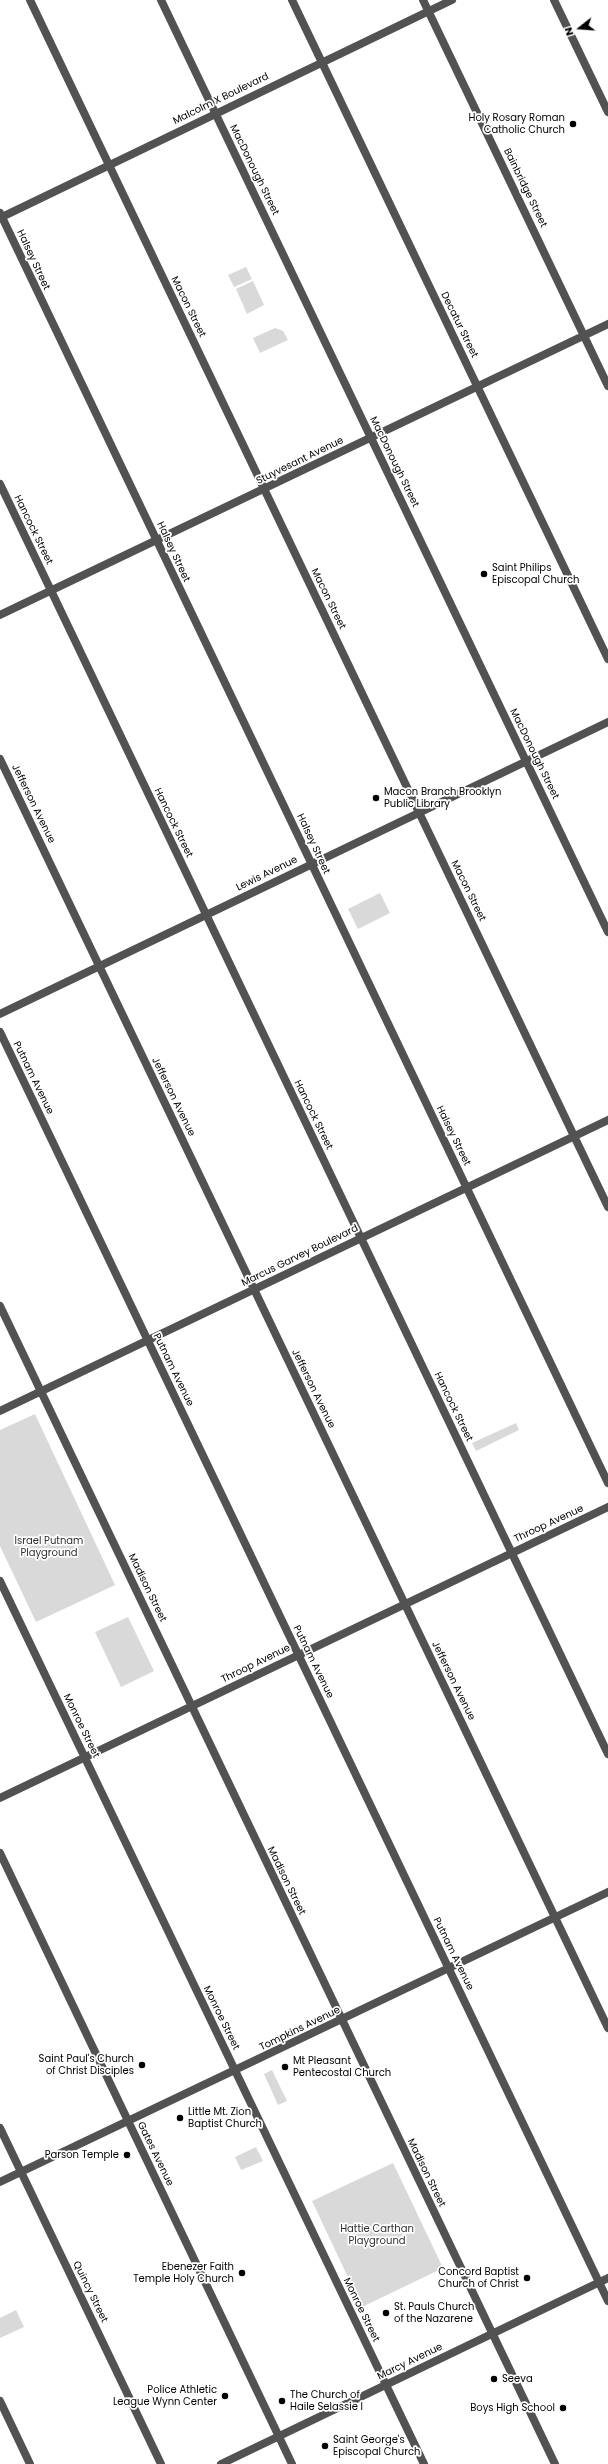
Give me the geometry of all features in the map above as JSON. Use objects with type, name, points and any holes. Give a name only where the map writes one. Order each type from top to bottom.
[{"type":"street","name":"Macon Street","points":[[30,0],[608,1207]]},
{"type":"street","name":"MacDonough Street","points":[[161,0],[608,932]]},
{"type":"street","name":"Decatur Street","points":[[292,0],[608,659]]},
{"type":"street","name":"Bainbridge Street","points":[[423,0],[608,386]]},
{"type":"street","name":"Malcolm X Boulevard","points":[[1,216],[452,0]]},
{"type":"street","points":[[554,0],[608,112]]},
{"type":"street","name":"Halsey Street","points":[[1,216],[608,1483]]},
{"type":"street","name":"Stuyvesant Avenue","points":[[0,615],[608,324]]},
{"type":"street","name":"Hancock Street","points":[[0,484],[608,1754]]},
{"type":"street","name":"Lewis Avenue","points":[[0,1014],[608,722]]},
{"type":"street","name":"Jefferson Avenue","points":[[0,759],[608,2028]]},
{"type":"street","name":"Putnam Avenue","points":[[0,1032],[608,2301]]},
{"type":"street","name":"Marcus Garvey Boulevard","points":[[0,1411],[608,1120]]},
{"type":"street","name":"Madison Street","points":[[0,1306],[555,2464]]},
{"type":"street","name":"Throop Avenue","points":[[0,1798],[608,1507]]},
{"type":"street","name":"Monroe Street","points":[[0,1581],[424,2464]]},
{"type":"street","name":"Gates Avenue","points":[[0,1853],[292,2464]]},
{"type":"street","name":"Tompkins Avenue","points":[[0,2182],[129,2122],[608,1892]]},
{"type":"street","name":"Quincy Street","points":[[0,2128],[162,2464]]},
{"type":"street","name":"Marcy Avenue","points":[[221,2464],[608,2278]]},
{"type":"street","points":[[0,2401],[30,2464]]},
{"type":"green space","points":[[246,267],[252,279],[234,287],[228,275]]},
{"type":"green space","points":[[253,281],[264,305],[247,314],[236,289]]},
{"type":"green space","points":[[275,328],[283,331],[288,340],[260,353],[253,338]]},
{"type":"green space","points":[[380,893],[390,913],[358,929],[348,909]]},
{"type":"green space","name":"Israel Putnam Playground","points":[[35,1414],[115,1585],[36,1622],[0,1546],[0,1430]]},
{"type":"green space","points":[[516,1423],[519,1430],[476,1451],[472,1443]]},
{"type":"green space","points":[[128,1617],[154,1671],[121,1687],[95,1632]]},
{"type":"green space","points":[[272,2070],[287,2101],[278,2105],[264,2074]]},
{"type":"green space","points":[[256,2147],[263,2161],[241,2170],[235,2157]]},
{"type":"green space","name":"Hattie Carthan Playground","points":[[393,2163],[443,2268],[362,2307],[312,2201]]},
{"type":"green space","points":[[16,2310],[24,2327],[0,2338],[0,2318]]},
{"type":"place","name":"Holy Rosary Roman Catholic Church","points":[[573,124]]},
{"type":"place","name":"Saint Philips Episcopal Church","points":[[484,574]]},
{"type":"place","name":"Macon Branch Brooklyn Public Library","points":[[376,798]]},
{"type":"place","name":"Saint Paul's Church of Christ Disciples","points":[[142,2065]]},
{"type":"place","name":"Mt Pleasant Pentecostal Church","points":[[285,2067]]},
{"type":"place","name":"Little Mt. Zion Baptist Church","points":[[180,2118]]},
{"type":"place","name":"Parson Temple","points":[[127,2155]]},
{"type":"place","name":"Ebenezer Faith Temple Holy Church","points":[[242,2273]]},
{"type":"place","name":"Concord Baptist Church of Christ","points":[[527,2278]]},
{"type":"place","name":"St. Pauls Church of the Nazarene","points":[[386,2313]]},
{"type":"place","name":"Seeva","points":[[494,2379]]},
{"type":"place","name":"Police Athletic League Wynn Center","points":[[225,2396]]},
{"type":"place","name":"The Church of Haile Selassie I","points":[[282,2401]]},
{"type":"place","name":"Boys High School","points":[[563,2408]]},
{"type":"place","name":"Saint George's Episcopal Church","points":[[325,2446]]}]
